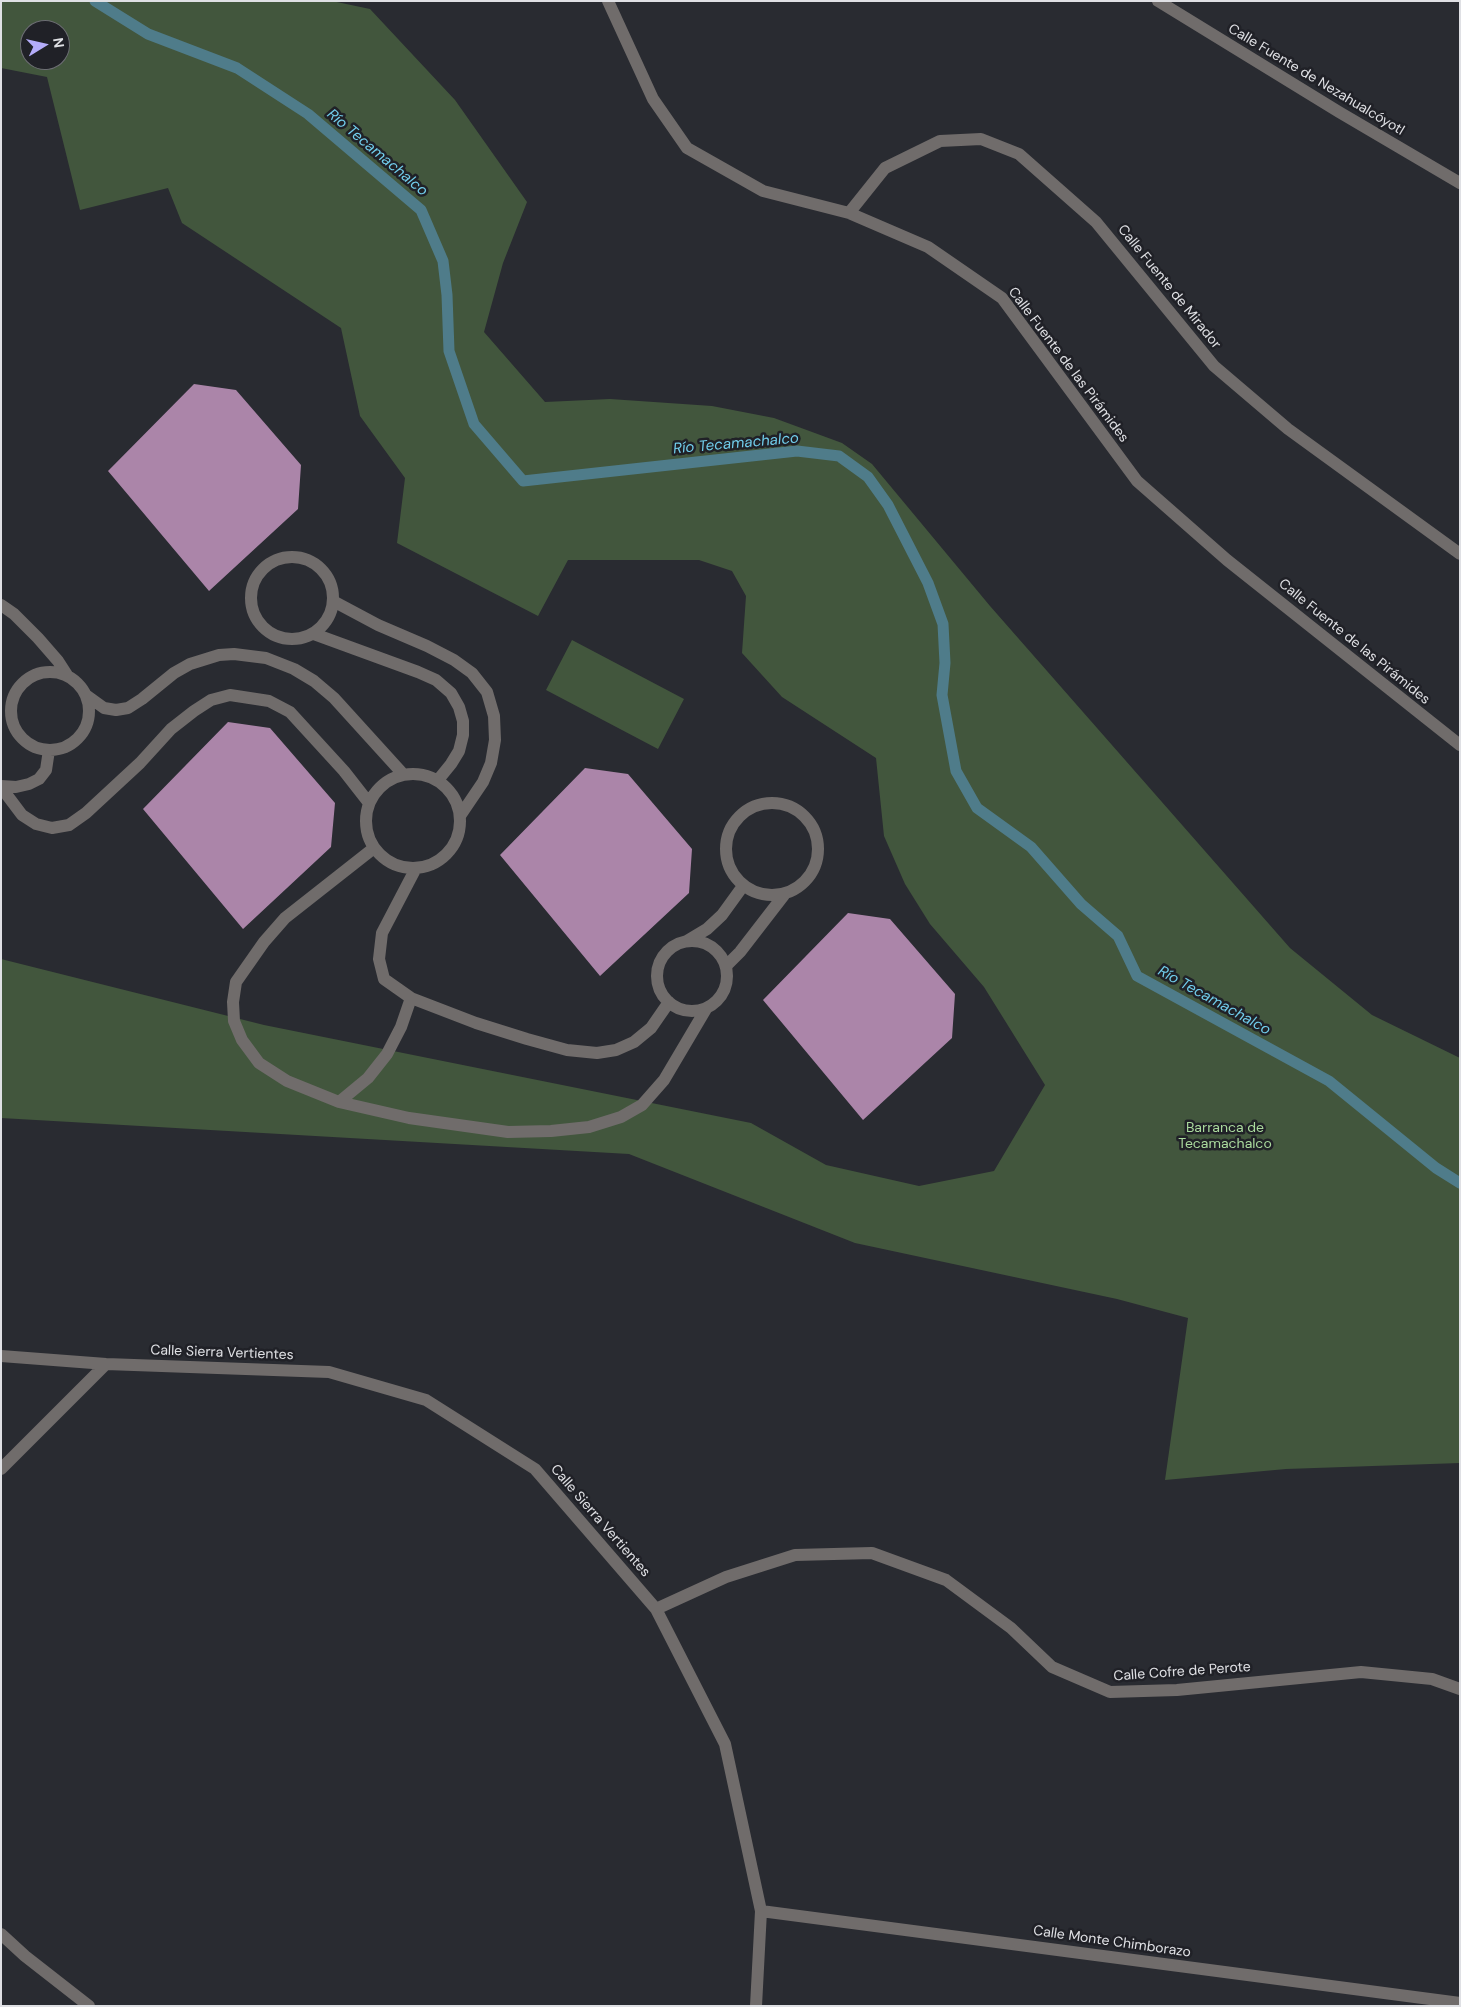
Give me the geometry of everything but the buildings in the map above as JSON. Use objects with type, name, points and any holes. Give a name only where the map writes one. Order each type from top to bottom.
[{"type":"street","name":"Calle Fuente de las Pirámides","points":[[608,1],[653,99],[687,148],[763,191],[849,213],[928,247],[1002,298],[1137,481],[1227,560],[1460,746]]},
{"type":"street","name":"Calle Fuente de Nezahualcóyotl","points":[[1158,1],[1339,112],[1458,178]]},
{"type":"street","name":"Calle Fuente de Mirador","points":[[849,213],[885,168],[940,141],[981,139],[1019,154],[1096,222],[1214,366],[1288,430],[1460,554]]},
{"type":"street","points":[[296,556],[311,561],[324,571],[331,586],[333,601],[328,620],[314,634],[300,639],[284,640],[270,633],[258,622],[251,608],[251,592],[256,577],[266,565],[280,558],[296,556]]},
{"type":"street","points":[[333,601],[378,625],[454,660],[472,673],[487,692],[494,716],[495,740],[491,763],[483,782],[460,816]]},
{"type":"street","points":[[1,605],[14,614],[38,638],[58,661],[67,675]]},
{"type":"street","points":[[314,634],[418,672],[436,680],[451,693],[461,714],[463,735],[459,751],[438,780]]},
{"type":"street","points":[[86,695],[89,710],[86,726],[78,738],[65,747],[50,750],[35,747],[22,738],[13,725],[11,709],[14,694],[23,682],[36,673],[52,671],[67,675],[78,683],[86,695],[104,708],[116,710],[128,708],[174,673],[190,664],[219,655],[234,654],[266,658],[294,669],[334,698],[403,774]]},
{"type":"street","points":[[1,787],[22,815],[36,824],[52,828],[68,825],[86,813],[140,763],[171,729],[211,700],[230,695],[269,701],[290,712],[339,765],[369,803]]},
{"type":"street","points":[[1,787],[16,787],[39,779],[46,770],[50,750]]},
{"type":"street","points":[[411,773],[425,775],[438,780],[449,789],[456,801],[460,816],[459,831],[453,845],[444,857],[431,865],[416,868],[401,867],[386,860],[374,848],[367,834],[365,818],[369,803],[377,790],[388,780],[411,773]]},
{"type":"street","points":[[774,803],[788,806],[801,813],[811,824],[816,837],[818,852],[815,866],[808,879],[797,889],[784,895],[769,896],[755,893],[743,886],[733,875],[727,862],[725,847],[728,833],[735,820],[746,810],[760,804],[774,803]]},
{"type":"street","points":[[374,848],[285,918],[236,982],[233,1002],[234,1021],[242,1040],[259,1062],[287,1081],[339,1102],[409,1118],[508,1132],[551,1131],[589,1127],[621,1117],[642,1105],[664,1080],[706,1009]]},
{"type":"street","points":[[416,868],[382,933],[378,959],[384,979],[410,998],[527,1040],[567,1050],[596,1053],[616,1050],[634,1042],[651,1028],[669,1002]]},
{"type":"street","points":[[686,942],[696,942],[711,947],[722,957],[726,966],[728,976],[726,986],[714,1004],[706,1009],[693,1011],[680,1009],[669,1002],[662,994],[658,983],[661,961],[667,952],[676,945],[686,942],[707,929],[722,915],[743,886]]},
{"type":"street","points":[[726,966],[740,952],[784,895]]},
{"type":"street","points":[[339,1102],[368,1078],[387,1054],[401,1028],[410,998]]},
{"type":"street","name":"Calle Sierra Vertientes","points":[[1,1356],[106,1364],[329,1372],[426,1400],[535,1469],[656,1608],[725,1744],[761,1911],[756,2006]]},
{"type":"street","points":[[1,1469],[106,1364]]},
{"type":"street","name":"Calle Cofre de Perote","points":[[656,1608],[726,1577],[795,1555],[872,1553],[946,1580],[1010,1628],[1052,1667],[1110,1692],[1177,1690],[1361,1672],[1432,1679],[1460,1689]]},
{"type":"street","name":"Calle Monte Chimborazo","points":[[761,1911],[1460,2003]]},
{"type":"street","points":[[1,1934],[25,1956],[89,2006]]},
{"type":"green space","name":"Barranca de Tecamachalco","points":[[1,1],[332,1],[370,9],[455,100],[527,202],[503,263],[484,332],[545,402],[610,399],[712,406],[774,418],[842,443],[872,464],[990,606],[1290,948],[1372,1015],[1460,1058],[1460,1463],[1286,1469],[1165,1480],[1188,1318],[1117,1299],[855,1243],[629,1154],[1,1118],[1,959],[264,1025],[751,1123],[826,1165],[919,1186],[994,1171],[1045,1085],[984,987],[930,924],[905,884],[884,836],[876,758],[782,697],[742,653],[746,596],[732,571],[699,560],[568,560],[538,616],[397,543],[405,478],[360,416],[341,328],[182,223],[168,188],[80,210],[47,77],[1,68]]},
{"type":"green space","points":[[572,640],[684,699],[658,749],[546,690]]},
{"type":"waterway","name":"Río Tecamachalco","points":[[95,1],[148,34],[237,68],[308,114],[421,210],[443,261],[447,295],[449,351],[474,424],[523,481],[797,451],[839,456],[868,477],[888,505],[928,583],[943,624],[945,663],[942,695],[956,771],[977,808],[1031,847],[1081,904],[1118,936],[1137,976],[1329,1081],[1436,1168],[1460,1183]]}]
